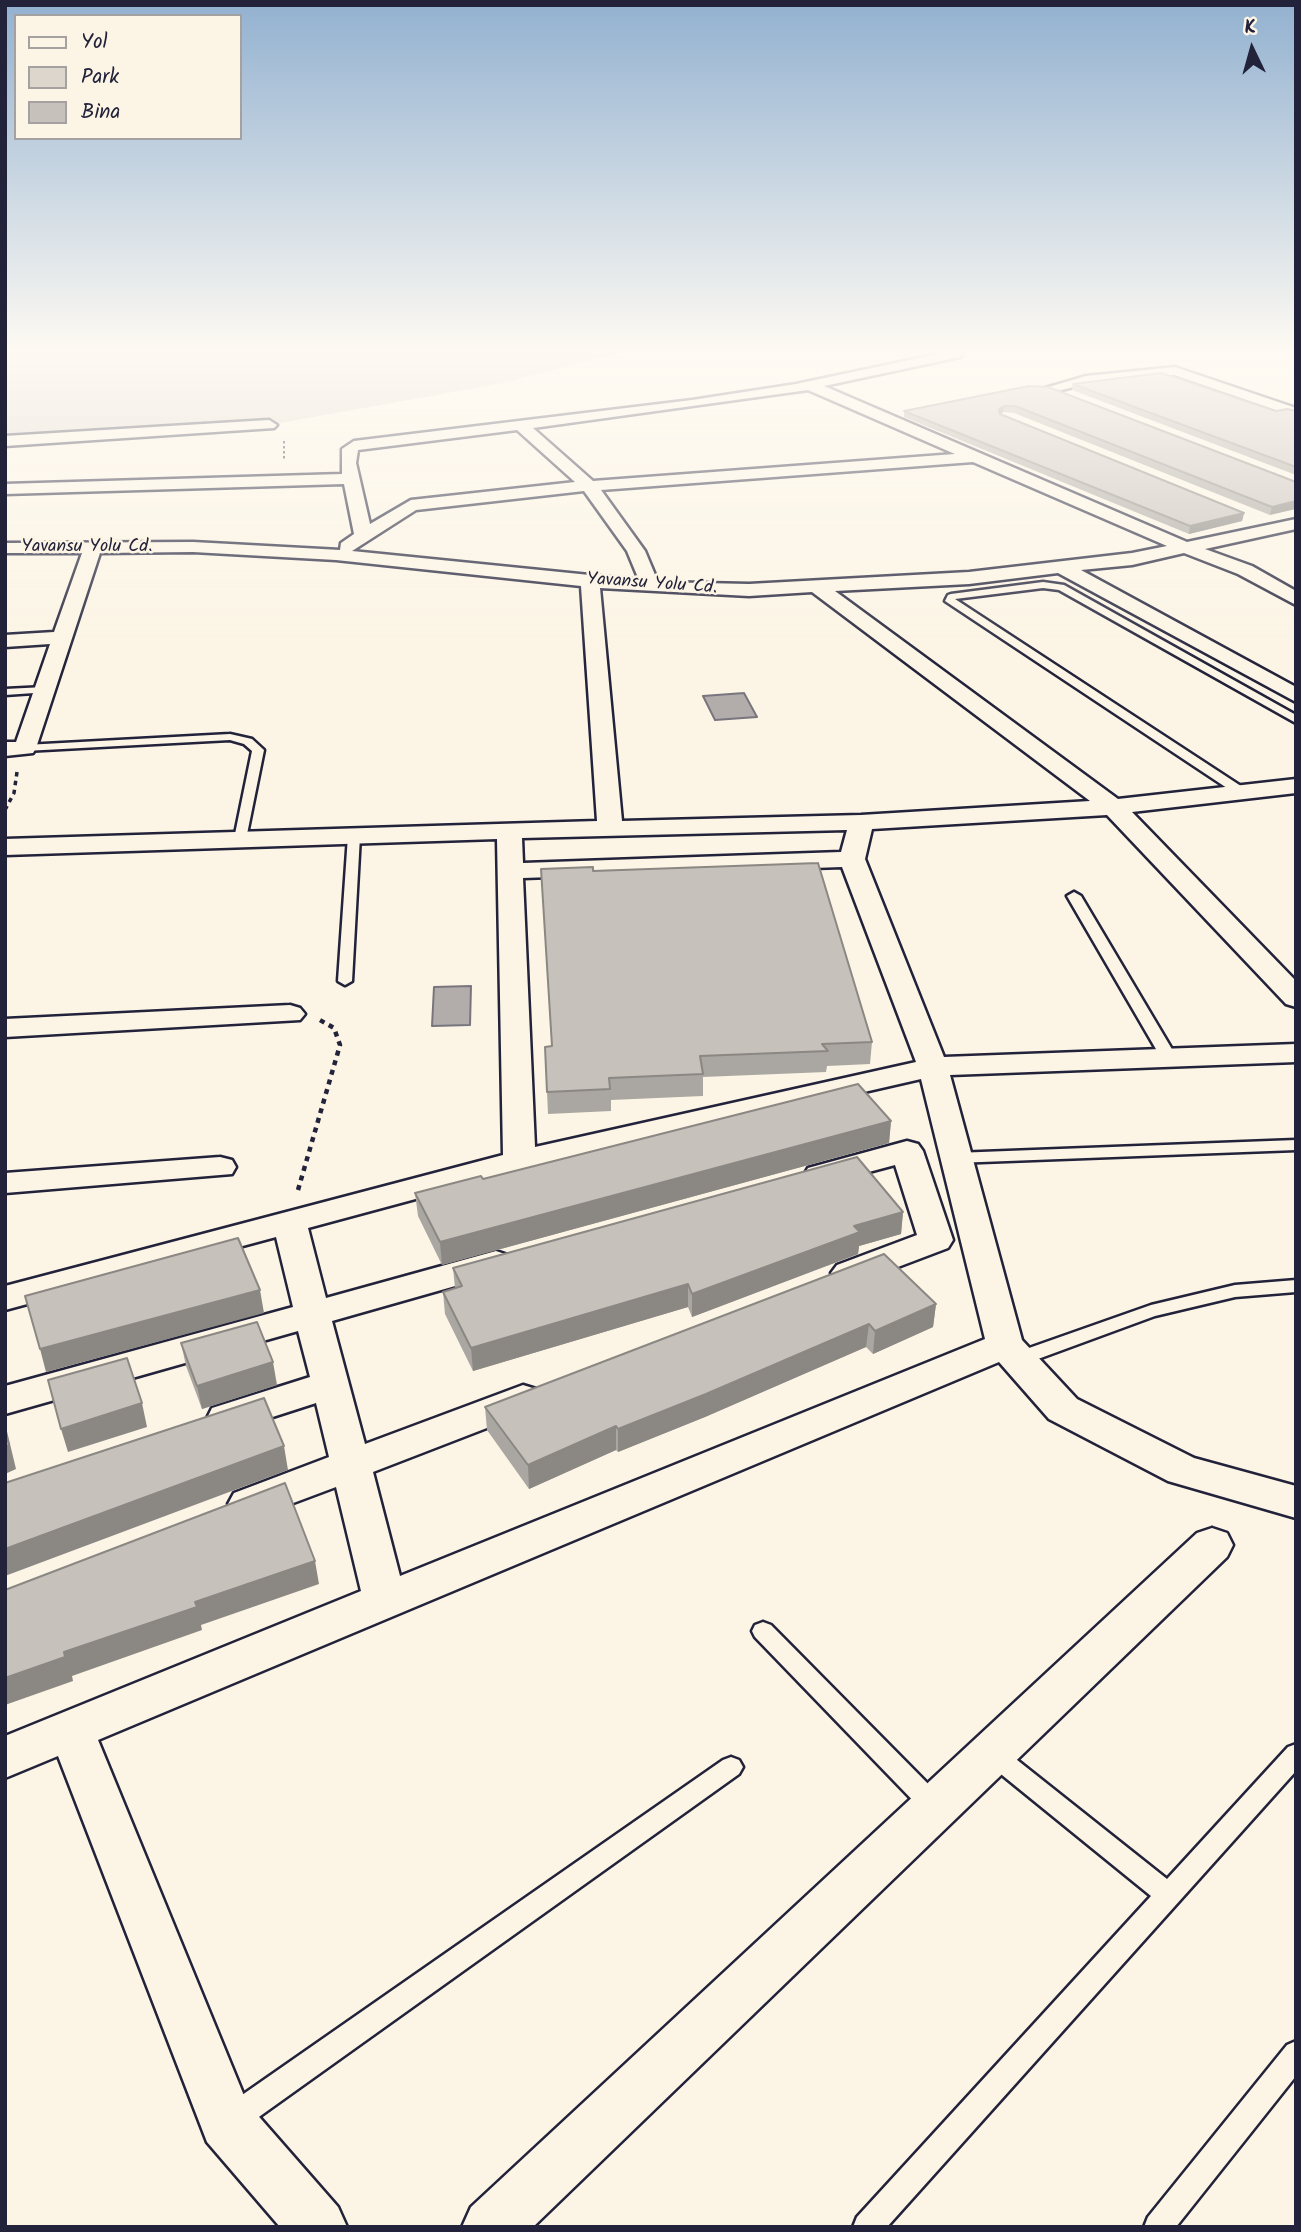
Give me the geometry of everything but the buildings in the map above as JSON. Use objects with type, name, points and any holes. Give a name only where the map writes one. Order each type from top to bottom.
[{"type":"street","points":[[349,454],[349,471],[363,534]]},
{"type":"street","points":[[553,454],[589,485],[636,551],[651,587]]},
{"type":"street","points":[[968,454],[1184,547],[1245,570],[1292,593]]},
{"type":"street","points":[[336,555],[363,534],[411,505],[589,485],[975,457]]},
{"type":"street","points":[[324,461],[349,471]]},
{"type":"street","points":[[5,489],[349,471]]},
{"type":"street","points":[[1252,517],[1287,526]]},
{"type":"street","name":"Yavansu Yolu Cd.","points":[[5,548],[193,547],[336,555],[651,587],[749,590],[969,578],[1132,559],[1287,526]]},
{"type":"street","points":[[15,749],[45,690],[92,549]]},
{"type":"street","points":[[1061,567],[1296,696]]},
{"type":"street","points":[[590,581],[610,829]]},
{"type":"street","points":[[817,587],[1113,807],[1296,998]]},
{"type":"street","points":[[5,641],[64,637]]},
{"type":"street","points":[[5,847],[861,822],[1113,807],[1243,793],[1289,792]]},
{"type":"street","points":[[861,822],[852,859],[933,1067],[955,1158],[1012,1352],[1063,1409],[1181,1471],[1296,1502]]},
{"type":"street","points":[[509,831],[519,1161]]},
{"type":"street","points":[[509,871],[852,859]]},
{"type":"street","points":[[5,1028],[290,1014]]},
{"type":"street","points":[[5,1297],[519,1161],[933,1067],[1296,1053]]},
{"type":"street","points":[[788,1183],[907,1151],[936,1240],[818,1286]]},
{"type":"street","points":[[5,1183],[220,1167]]},
{"type":"street","points":[[289,1222],[348,1466],[385,1600]]},
{"type":"street","points":[[5,1400],[523,1256]]},
{"type":"street","points":[[5,1757],[385,1600],[1012,1352]]},
{"type":"street","points":[[186,1432],[328,1385]]},
{"type":"street","points":[[221,1514],[557,1386]]},
{"type":"street","points":[[491,2227],[1212,1545]]},
{"type":"street","points":[[71,1730],[227,2122],[318,2227]]},
{"type":"lane","points":[[1243,793],[950,601],[951,597],[1042,585],[1061,587],[1296,720]]},
{"type":"lane","points":[[5,692],[45,690]]},
{"type":"lane","points":[[15,749],[230,737],[248,741],[258,750],[240,839]]},
{"type":"lane","points":[[345,981],[354,835]]},
{"type":"lane","points":[[1073,896],[1168,1056]]},
{"type":"lane","points":[[955,1158],[1296,1145]]},
{"type":"lane","points":[[1012,1352],[1151,1311],[1235,1291],[1296,1286]]},
{"type":"lane","points":[[763,1631],[935,1807]]},
{"type":"lane","points":[[992,1754],[1168,1895]]},
{"type":"lane","points":[[867,2227],[1296,1754]]},
{"type":"lane","points":[[227,2122],[731,1767]]},
{"type":"lane","points":[[1158,2227],[1296,2054]]},
{"type":"path","points":[[5,810],[14,793],[15,749]]},
{"type":"path","points":[[289,1222],[340,1045],[334,1028],[325,1021],[290,1014]]},
{"type":"shaded area","points":[[744,693],[757,717],[715,720],[703,696]]},
{"type":"shaded area","points":[[471,986],[470,1025],[432,1026],[434,987]]}]
